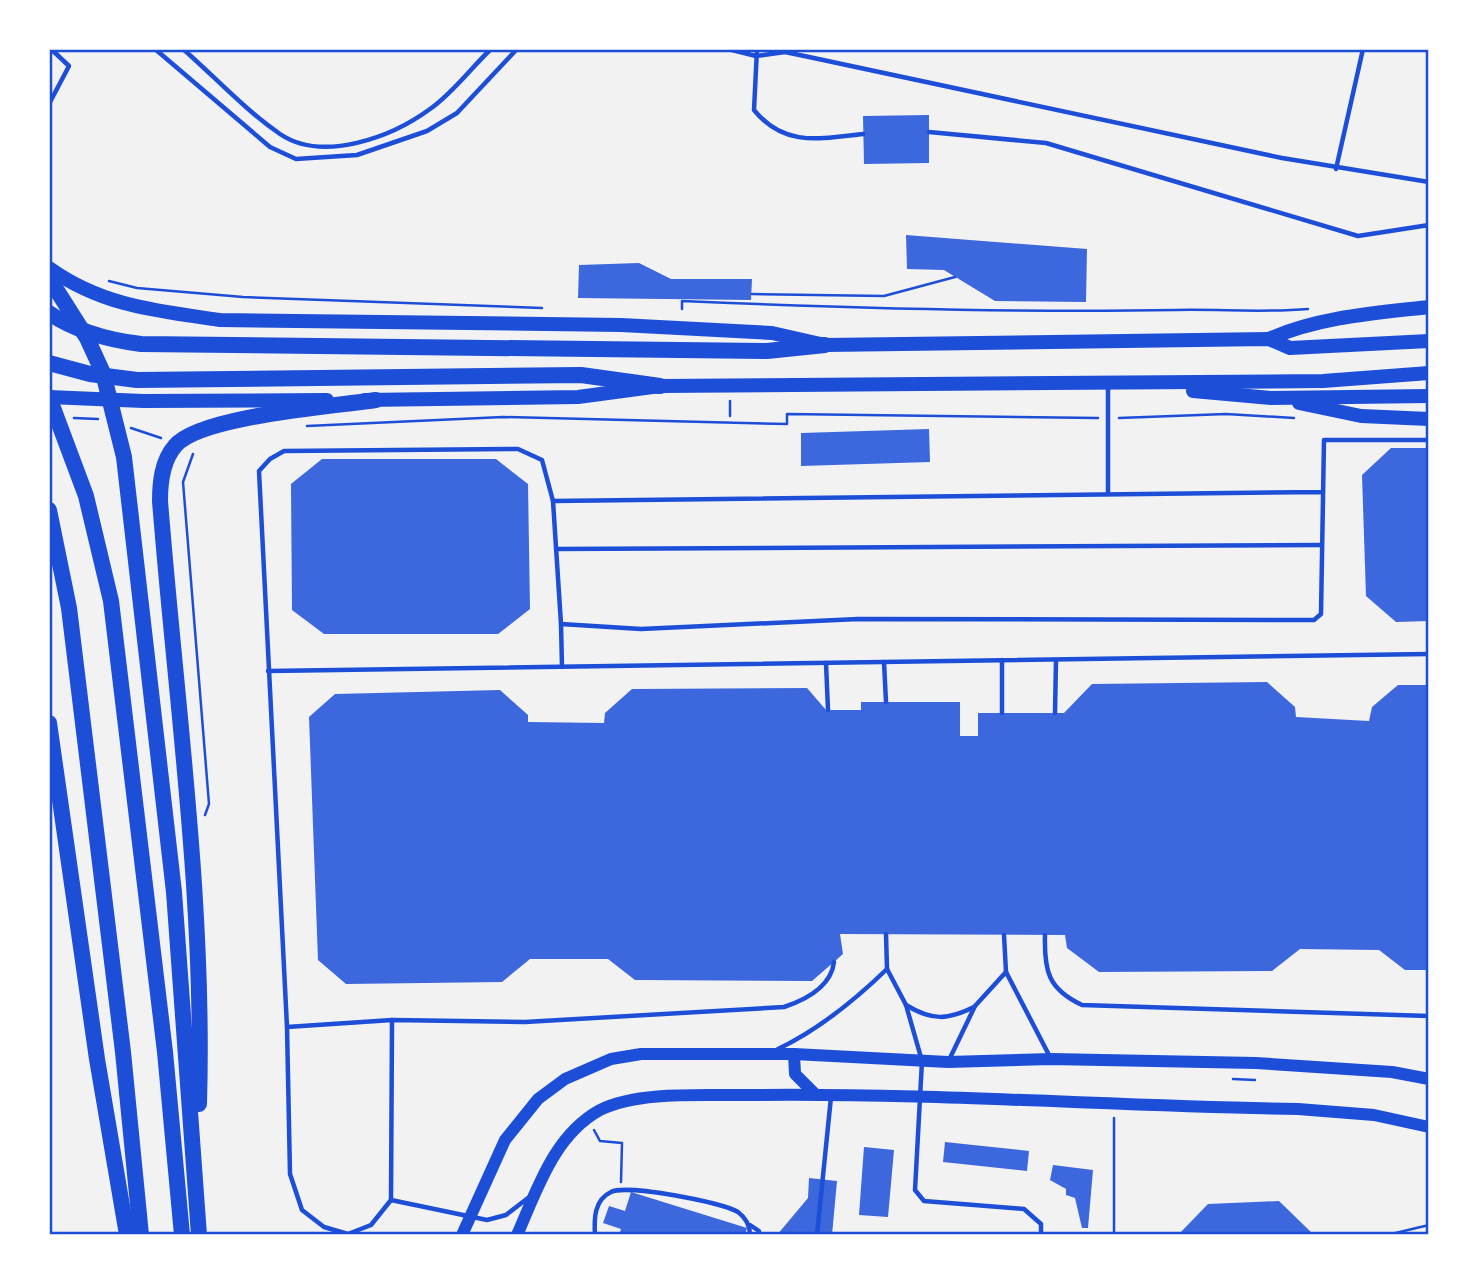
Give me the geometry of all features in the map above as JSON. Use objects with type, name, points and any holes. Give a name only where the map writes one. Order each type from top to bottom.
[{"type":"highway","points":[[49,268],[76,287],[99,295],[156,311],[220,320],[621,325],[772,333],[825,345]]},
{"type":"highway","points":[[49,278],[81,327],[103,373],[116,414],[124,457],[174,892],[199,1235]]},
{"type":"highway","points":[[49,313],[74,327],[109,340],[141,344],[767,351],[825,345],[1269,339],[1289,331],[1344,318],[1429,307]]},
{"type":"highway","points":[[1269,339],[1290,348],[1429,341]]},
{"type":"highway","points":[[49,363],[90,374],[137,380],[581,375],[660,386]]},
{"type":"highway","points":[[182,1235],[165,1052],[111,601],[86,496],[49,397],[143,401],[578,397],[660,386],[1108,385],[1323,381],[1429,373]]},
{"type":"highway","points":[[1108,385],[1271,398],[1429,396]]},
{"type":"highway","points":[[1271,398],[1361,416],[1429,419]]},
{"type":"highway","points":[[196,1184],[201,1005],[194,848],[162,521],[163,468],[175,445],[204,429],[230,422],[376,400]]},
{"type":"highway","points":[[49,510],[68,608],[123,1052],[141,1235]]},
{"type":"highway","points":[[49,723],[97,1059],[127,1235]]},
{"type":"main road","points":[[462,1235],[505,1140],[538,1098],[565,1079],[611,1059],[641,1054],[794,1054],[948,1062],[1051,1059],[1256,1063],[1392,1072],[1429,1079]]},
{"type":"main road","points":[[794,1054],[795,1074],[815,1094]]},
{"type":"main road","points":[[517,1235],[537,1191],[571,1132],[603,1109],[623,1102],[685,1096],[920,1096],[1298,1109],[1374,1115],[1429,1127]]},
{"type":"lane","points":[[49,104],[69,66],[51,49]]},
{"type":"lane","points":[[155,49],[270,147],[296,159],[357,155],[427,131],[457,113],[517,49]]},
{"type":"lane","points":[[183,49],[281,134],[308,147],[341,145],[393,131],[432,108],[491,49]]},
{"type":"lane","points":[[728,49],[756,56],[782,51],[1336,169],[1429,181]]},
{"type":"lane","points":[[757,49],[754,110],[766,125],[789,137],[820,139],[863,134]]},
{"type":"lane","points":[[1336,169],[1363,49]]},
{"type":"lane","points":[[929,132],[1046,143],[1357,236],[1429,225]]},
{"type":"lane","points":[[1108,385],[1108,493]]},
{"type":"lane","points":[[561,624],[642,629],[859,619],[1314,620],[1321,614],[1321,492],[1324,440],[1429,440]]},
{"type":"lane","points":[[392,1020],[391,1200],[370,1225],[348,1234],[324,1227],[302,1210],[289,1174],[287,1027],[259,471],[270,459],[284,451],[518,449],[542,460],[554,501],[562,667]]},
{"type":"lane","points":[[554,501],[1321,492]]},
{"type":"lane","points":[[556,549],[1321,545]]},
{"type":"lane","points":[[268,671],[1429,654]]},
{"type":"lane","points":[[1002,660],[1002,713]]},
{"type":"lane","points":[[1055,713],[1056,660]]},
{"type":"lane","points":[[884,662],[886,702]]},
{"type":"lane","points":[[826,663],[828,710]]},
{"type":"lane","points":[[886,934],[887,969],[906,1005],[922,1061],[915,1190],[918,1197],[924,1200],[1024,1209],[1041,1224],[1041,1235]]},
{"type":"lane","points":[[1004,935],[1006,972],[1051,1059]]},
{"type":"lane","points":[[1045,935],[1044,960],[1049,975],[1059,993],[1082,1005],[1429,1016]]},
{"type":"lane","points":[[287,1027],[392,1020],[525,1022],[784,1007],[806,999],[814,992],[833,971],[834,962]]},
{"type":"lane","points":[[768,1054],[802,1037],[863,992],[887,969]]},
{"type":"lane","points":[[948,1062],[975,1006],[1006,972]]},
{"type":"lane","points":[[906,1005],[928,1017],[938,1018],[954,1017],[975,1006]]},
{"type":"lane","points":[[817,1235],[831,1095]]},
{"type":"lane","points":[[595,1235],[597,1207],[606,1195],[621,1189],[706,1202],[734,1210],[759,1231],[759,1235]]},
{"type":"lane","points":[[391,1200],[496,1219],[537,1191]]},
{"type":"lane","points":[[749,1225],[750,1235]]},
{"type":"path","points":[[752,294],[884,296],[955,277]]},
{"type":"path","points":[[103,280],[136,288],[243,297],[552,308]]},
{"type":"path","points":[[807,295],[808,306]]},
{"type":"path","points":[[682,309],[682,301],[808,306],[1268,312],[1308,309]]},
{"type":"path","points":[[301,426],[503,417],[787,424],[787,414]]},
{"type":"path","points":[[194,848],[209,804],[183,482],[195,450]]},
{"type":"path","points":[[1233,1079],[1255,1080]]},
{"type":"path","points":[[1114,1104],[1114,1235]]},
{"type":"path","points":[[591,1125],[600,1141],[622,1143],[621,1189]]},
{"type":"path","points":[[1387,1235],[1429,1225]]},
{"type":"building","points":[[929,115],[929,163],[864,164],[863,116]]},
{"type":"building","points":[[906,235],[1087,249],[1086,302],[995,301],[944,270],[907,269]]},
{"type":"building","points":[[639,263],[671,279],[752,279],[751,300],[578,298],[579,265]]},
{"type":"building","points":[[929,429],[930,462],[801,466],[801,433]]},
{"type":"building","points":[[1391,448],[1429,448],[1429,621],[1396,622],[1366,596],[1362,475]]},
{"type":"building","points":[[322,459],[496,459],[528,484],[530,609],[498,634],[324,634],[292,610],[291,484]]},
{"type":"building","points":[[1267,682],[1295,707],[1296,717],[1369,721],[1372,707],[1398,685],[1429,685],[1429,970],[1405,970],[1379,950],[1300,949],[1272,971],[1099,972],[1067,948],[1065,935],[840,934],[843,954],[812,981],[635,980],[608,959],[530,959],[502,982],[346,984],[318,960],[309,717],[335,694],[500,690],[528,715],[528,722],[604,723],[605,713],[632,689],[807,688],[826,710],[861,710],[861,702],[960,702],[960,736],[978,736],[978,713],[1064,713],[1092,684]]},
{"type":"building","points":[[945,1142],[1029,1151],[1027,1171],[943,1162]]},
{"type":"building","points":[[864,1147],[894,1150],[888,1217],[859,1215]]},
{"type":"building","points":[[1053,1165],[1093,1170],[1088,1228],[1082,1228],[1075,1198],[1066,1195],[1066,1189],[1050,1180]]},
{"type":"building","points":[[809,1178],[837,1181],[832,1235],[777,1235],[808,1198]]},
{"type":"building","points":[[631,1192],[747,1228],[745,1235],[619,1235],[621,1229],[603,1223],[609,1206],[625,1211]]},
{"type":"building","points":[[1279,1201],[1314,1235],[1178,1235],[1208,1204]]}]
